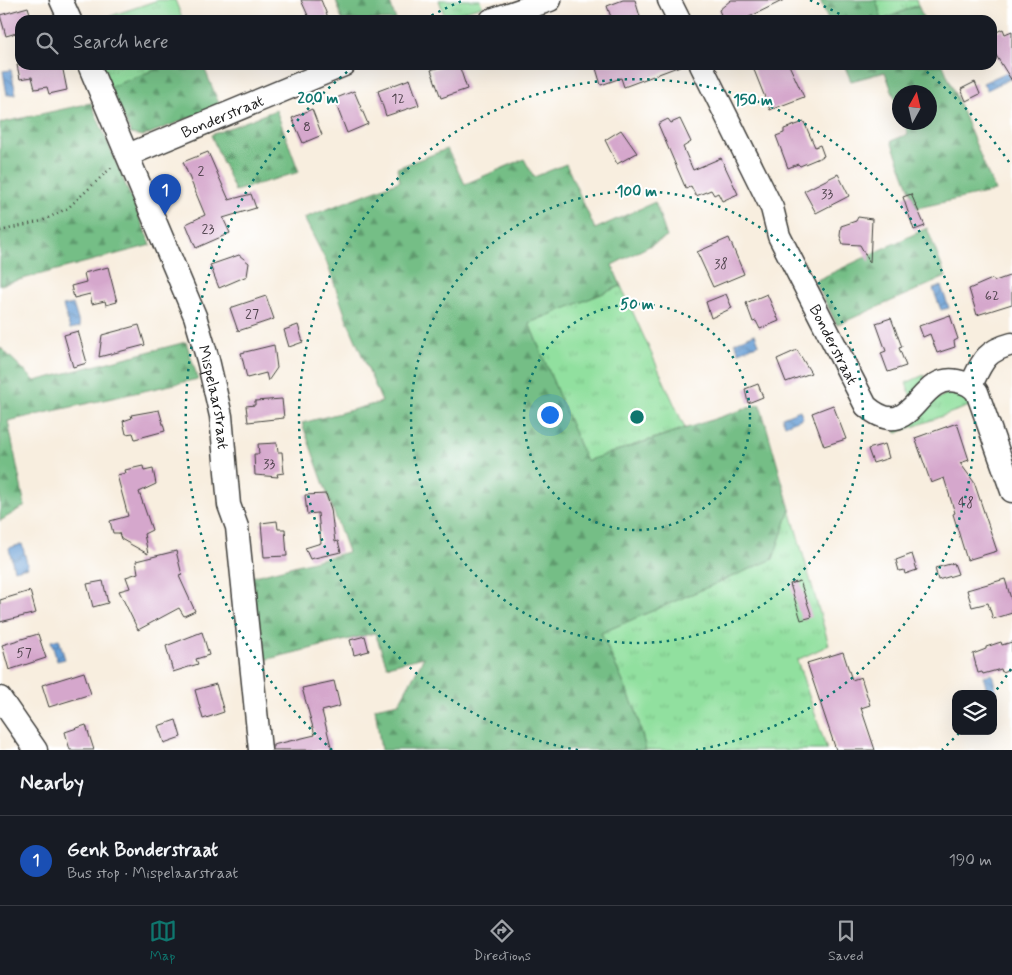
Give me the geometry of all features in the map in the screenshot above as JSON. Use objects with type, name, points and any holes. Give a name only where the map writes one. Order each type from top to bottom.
[{"type":"street","points":[[61,0],[68,15]]},
{"type":"street","points":[[506,15],[550,0]]},
{"type":"street","points":[[669,0],[676,15]]},
{"type":"street","name":"Mispelaarstraat","points":[[91,70],[122,159],[195,316],[208,360],[221,416],[229,505],[237,527],[260,750]]},
{"type":"street","name":"Bonderstraat","points":[[122,159],[332,70]]},
{"type":"street","name":"Bonderstraat","points":[[703,70],[772,208],[779,236],[866,406],[880,418],[893,418],[904,415],[930,388],[941,381],[954,380],[971,385]]},
{"type":"street","points":[[1012,344],[989,354],[982,362],[971,385],[977,392],[1012,492]]},
{"type":"street","points":[[0,698],[36,750]]},
{"type":"path","points":[[0,231],[42,221],[68,208],[122,159]]},
{"type":"green space","points":[[158,0],[175,0],[181,15],[114,15]]},
{"type":"green space","points":[[336,0],[389,0],[394,15],[340,15]]},
{"type":"green space","points":[[439,0],[480,0],[482,6],[452,15],[444,15]]},
{"type":"green space","points":[[820,0],[876,0],[880,15],[826,15]]},
{"type":"green space","points":[[876,0],[916,0],[918,5],[894,15],[880,15]]},
{"type":"green space","points":[[918,5],[922,15],[895,15]]},
{"type":"green space","points":[[104,70],[154,70],[110,87]]},
{"type":"green space","points":[[154,70],[205,70],[220,106],[143,136],[131,134],[110,87]]},
{"type":"green space","points":[[846,70],[945,70],[995,191],[917,208],[891,141],[908,134],[907,130],[937,130],[937,85],[892,85],[892,91],[885,72],[851,81]]},
{"type":"green space","points":[[91,103],[151,245],[0,285],[0,123]]},
{"type":"green space","points":[[276,110],[299,172],[235,191],[211,135]]},
{"type":"green space","points":[[447,149],[465,184],[524,159],[534,177],[566,164],[595,229],[655,202],[667,237],[612,265],[621,286],[529,323],[586,461],[760,404],[790,509],[773,559],[601,633],[636,711],[646,750],[381,750],[375,708],[399,703],[424,657],[387,666],[375,633],[260,661],[251,577],[348,552],[302,423],[382,402],[347,320],[327,263],[304,218],[400,181],[397,168]]},
{"type":"green space","points":[[927,228],[946,277],[837,325],[815,281]]},
{"type":"green space","points":[[621,286],[685,428],[586,461],[529,323]]},
{"type":"green space","points":[[186,342],[198,379],[8,421],[25,506],[0,521],[0,347],[35,381]]},
{"type":"green space","points":[[924,375],[926,383],[912,400],[906,383]]},
{"type":"green space","points":[[948,393],[966,396],[975,404],[896,433],[894,423]]},
{"type":"green space","points":[[790,509],[829,645],[797,660],[827,750],[646,750],[636,711],[601,633],[773,559]]},
{"type":"water","points":[[11,70],[16,94],[7,95],[3,71]]},
{"type":"water","points":[[1007,72],[1010,79],[987,90],[983,83]]},
{"type":"water","points":[[941,286],[949,308],[941,310],[933,289]]},
{"type":"water","points":[[73,304],[80,327],[70,329],[63,306]]},
{"type":"water","points":[[755,334],[759,344],[739,352],[735,342]]},
{"type":"water","points":[[800,410],[803,418],[785,425],[782,417]]},
{"type":"water","points":[[22,544],[28,567],[14,570],[9,548]]},
{"type":"water","points":[[59,639],[65,659],[57,661],[51,641]]},
{"type":"water","points":[[992,674],[996,690],[987,690],[983,676]]},
{"type":"building","points":[[301,0],[321,0],[327,15],[308,15]]},
{"type":"building","points":[[623,0],[635,0],[640,15],[610,15],[607,6]]},
{"type":"building","points":[[731,0],[784,0],[753,15],[721,15],[719,10]]},
{"type":"building","points":[[28,7],[30,15],[15,15],[15,33],[6,36],[0,15]]},
{"type":"building","points":[[1003,29],[1005,34],[1012,31],[1012,81],[997,57],[997,32]]},
{"type":"building","points":[[18,70],[63,70],[67,90],[49,94],[47,87],[35,89],[32,77],[20,79]]},
{"type":"building","points":[[431,70],[461,70],[467,89],[441,98]]},
{"type":"building","points":[[596,70],[669,70],[624,87],[621,78],[601,85]]},
{"type":"building","points":[[754,70],[791,70],[804,97],[770,110]]},
{"type":"building","points":[[410,79],[419,105],[386,116],[378,91]]},
{"type":"building","points":[[975,82],[980,94],[966,101],[961,89]]},
{"type":"building","points":[[354,91],[368,124],[347,133],[334,99]]},
{"type":"building","points":[[312,109],[322,135],[303,143],[292,118]]},
{"type":"building","points":[[668,119],[671,123],[680,119],[691,142],[683,147],[693,170],[721,158],[738,194],[722,201],[718,193],[714,195],[711,190],[696,196],[691,186],[686,189],[658,124]]},
{"type":"building","points":[[804,122],[815,147],[820,145],[824,156],[800,166],[798,164],[788,168],[776,136],[784,133],[784,129]]},
{"type":"building","points":[[621,130],[637,153],[617,164],[605,140]]},
{"type":"building","points":[[208,152],[229,200],[251,194],[256,208],[223,218],[230,233],[196,248],[186,224],[205,215],[183,162]]},
{"type":"building","points":[[838,174],[849,196],[816,213],[804,191]]},
{"type":"building","points":[[911,194],[925,226],[914,230],[903,197]]},
{"type":"building","points":[[858,217],[872,219],[870,263],[860,245],[843,244],[840,236],[841,226],[856,221]]},
{"type":"building","points":[[729,238],[744,274],[713,287],[697,252]]},
{"type":"building","points":[[239,255],[249,263],[247,276],[219,288],[210,265]]},
{"type":"building","points":[[108,267],[117,302],[106,305],[105,301],[92,304],[90,294],[74,298],[71,286],[86,282],[84,273]]},
{"type":"building","points":[[1012,275],[1012,304],[977,315],[969,289],[992,279],[995,281]]},
{"type":"building","points":[[726,294],[732,308],[711,318],[706,302]]},
{"type":"building","points":[[767,294],[779,321],[760,329],[756,321],[753,322],[746,303]]},
{"type":"building","points":[[266,296],[274,319],[238,331],[230,308]]},
{"type":"building","points":[[950,315],[958,339],[954,341],[955,347],[937,353],[930,334],[923,337],[919,326]]},
{"type":"building","points":[[891,318],[902,347],[899,348],[906,366],[888,372],[881,353],[886,351],[876,323]]},
{"type":"building","points":[[139,325],[145,345],[99,357],[102,335]]},
{"type":"building","points":[[298,325],[303,342],[289,347],[284,330]]},
{"type":"building","points":[[78,331],[87,363],[73,367],[64,335]]},
{"type":"building","points":[[274,345],[277,368],[268,381],[266,373],[247,378],[241,353]]},
{"type":"building","points":[[797,350],[811,373],[786,382],[777,359]]},
{"type":"building","points":[[758,384],[763,397],[748,403],[745,389]]},
{"type":"building","points":[[282,399],[284,418],[248,422],[246,406],[255,405],[255,401]]},
{"type":"building","points":[[833,405],[846,439],[824,446],[812,413]]},
{"type":"building","points":[[159,410],[165,431],[135,439],[133,433],[126,434],[123,421],[132,418],[131,415]]},
{"type":"building","points":[[957,423],[969,460],[960,463],[974,482],[997,551],[967,560],[944,478],[931,483],[915,438]]},
{"type":"building","points":[[277,443],[278,452],[282,452],[284,473],[277,474],[278,477],[255,475],[254,454],[259,454],[258,444]]},
{"type":"building","points":[[885,444],[889,458],[873,463],[868,449]]},
{"type":"building","points":[[143,466],[144,471],[153,469],[156,484],[139,492],[152,530],[144,534],[148,554],[121,539],[119,533],[113,533],[110,521],[128,516],[117,475],[126,473],[125,470]]},
{"type":"building","points":[[326,494],[331,509],[335,542],[338,541],[341,552],[310,559],[305,548],[321,543],[318,513],[307,514],[305,495]]},
{"type":"building","points":[[277,521],[278,529],[285,529],[287,556],[264,557],[261,523]]},
{"type":"building","points":[[176,551],[182,575],[179,576],[195,611],[184,616],[179,608],[138,630],[119,591],[130,588],[126,577],[138,573],[136,561]]},
{"type":"building","points":[[912,554],[917,570],[905,574],[904,570],[899,571],[896,560]]},
{"type":"building","points":[[954,563],[958,574],[938,580],[935,568]]},
{"type":"building","points":[[1005,579],[1012,602],[1012,613],[993,619],[988,603],[972,607],[967,590]]},
{"type":"building","points":[[103,581],[108,603],[93,607],[87,584]]},
{"type":"building","points":[[800,581],[812,617],[801,620],[790,584]]},
{"type":"building","points":[[30,591],[36,613],[0,622],[0,600]]},
{"type":"building","points":[[202,632],[209,655],[196,659],[198,664],[173,672],[166,646]]},
{"type":"building","points":[[38,634],[46,658],[9,670],[2,645]]},
{"type":"building","points":[[365,636],[369,651],[354,655],[350,640]]},
{"type":"building","points":[[1001,642],[1002,645],[1012,642],[1012,668],[1002,672],[1001,669],[983,674],[982,672],[978,673],[973,654]]},
{"type":"building","points":[[843,652],[852,680],[861,677],[870,705],[861,708],[875,750],[836,750],[807,663]]},
{"type":"building","points":[[84,672],[91,694],[49,707],[42,685]]},
{"type":"building","points":[[334,681],[340,706],[322,711],[332,750],[273,750],[273,745],[315,735],[302,688]]},
{"type":"building","points":[[216,684],[224,712],[203,719],[195,690]]},
{"type":"building","points":[[176,720],[181,737],[164,743],[158,726]]},
{"type":"building","points":[[86,725],[94,750],[70,750],[65,732]]},
{"type":"place","name":"Genk Bonderstraat","points":[[165,215]]}]
